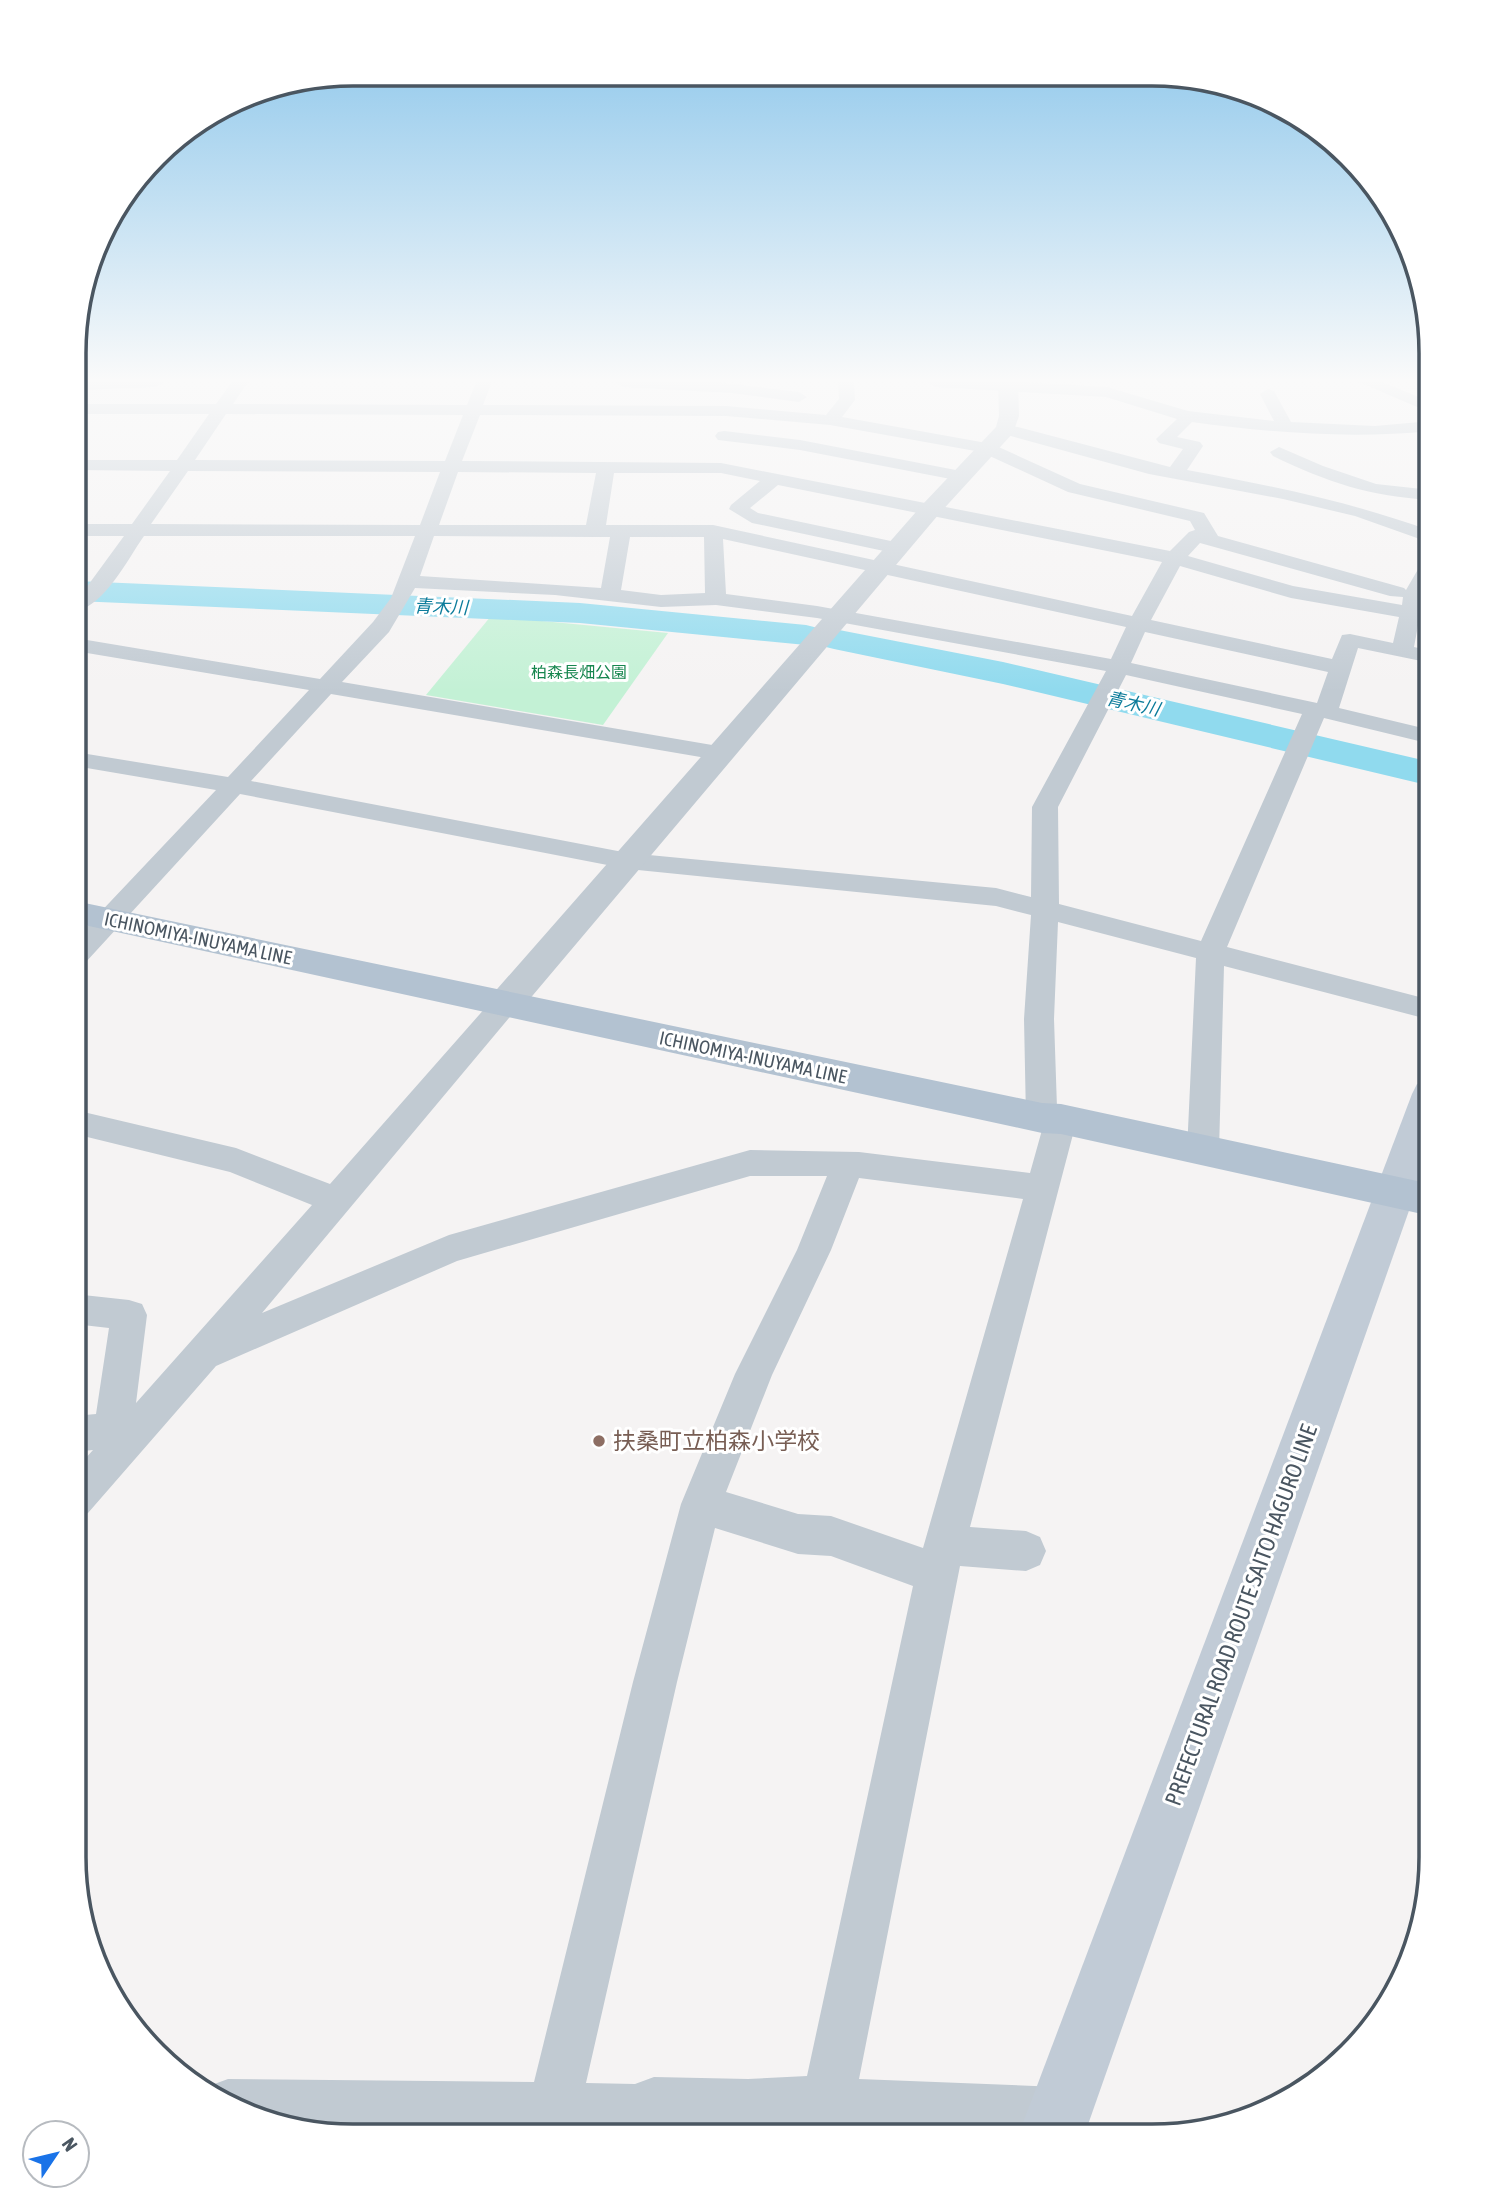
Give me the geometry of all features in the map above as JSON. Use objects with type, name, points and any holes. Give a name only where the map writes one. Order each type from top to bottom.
[{"type":"main road","name":"ICHINOMIYA-INUYAMA LINE","points":[[92,916],[1413,1196]]},
{"type":"main road","name":"PREFECTURAL ROAD ROUTE SAITO HAGURO LINE","points":[[1055,2124],[1413,1196],[1419,1162]]},
{"type":"street","points":[[86,597],[93,592],[169,485]]},
{"type":"street","points":[[92,916],[276,742],[324,686],[381,627],[401,598],[444,485]]},
{"type":"street","points":[[595,531],[603,485]]},
{"type":"street","points":[[766,485],[738,509],[751,517],[889,557],[1138,624],[1341,668]]},
{"type":"street","points":[[810,485],[1174,558],[1291,592],[1419,608]]},
{"type":"street","points":[[86,1483],[125,1429],[204,1354],[718,753],[953,485]]},
{"type":"street","points":[[1068,485],[1197,517],[1210,539]]},
{"type":"street","points":[[1176,512],[1191,485]]},
{"type":"street","points":[[1241,485],[1283,493],[1396,523],[1419,532]]},
{"type":"street","points":[[1283,493],[1288,485]]},
{"type":"street","points":[[1363,485],[1374,489],[1419,494]]},
{"type":"street","points":[[1396,523],[1410,521],[1419,508]]},
{"type":"street","points":[[86,530],[713,531],[889,557]]},
{"type":"street","points":[[610,596],[621,531]]},
{"type":"street","points":[[713,531],[716,599]]},
{"type":"street","points":[[828,2102],[941,1559],[1043,1188],[1052,1118],[1039,1019],[1045,911],[1045,807],[1174,558],[1196,536],[1419,608]]},
{"type":"street","points":[[408,581],[555,589],[661,601],[716,599],[839,616],[1118,667],[1419,734]]},
{"type":"street","points":[[1402,651],[1419,608]]},
{"type":"street","points":[[1203,1152],[1210,953],[1290,774],[1297,751],[1314,714],[1319,710],[1341,668],[1350,639],[1419,655]]},
{"type":"street","points":[[86,646],[718,753]]},
{"type":"street","points":[[86,760],[628,861],[996,897],[1419,1007]]},
{"type":"street","points":[[86,1125],[236,1161],[337,1200]]},
{"type":"street","points":[[204,1354],[449,1249],[750,1163],[788,1160],[848,1165],[1043,1188]]},
{"type":"street","points":[[550,2121],[654,1682],[701,1504],[754,1374],[814,1250],[848,1165]]},
{"type":"street","points":[[86,1310],[128,1315],[125,1429]]},
{"type":"street","points":[[86,1433],[125,1429]]},
{"type":"street","points":[[701,1504],[797,1534],[831,1536],[884,1557],[941,1559],[1026,1551]]},
{"type":"street","points":[[276,2113],[302,2117],[550,2121],[635,2110],[653,2104],[828,2102],[1045,2124]]},
{"type":"green space","name":"柏森長畑公園","points":[[491,616],[668,633],[603,725],[426,695]]},
{"type":"waterway","name":"青木川","points":[[86,591],[580,613],[806,635]]},
{"type":"waterway","name":"青木川","points":[[834,639],[1003,673],[1419,771]]},
{"type":"place","name":"扶桑町立柏森小学校","points":[[599,1441]]}]
